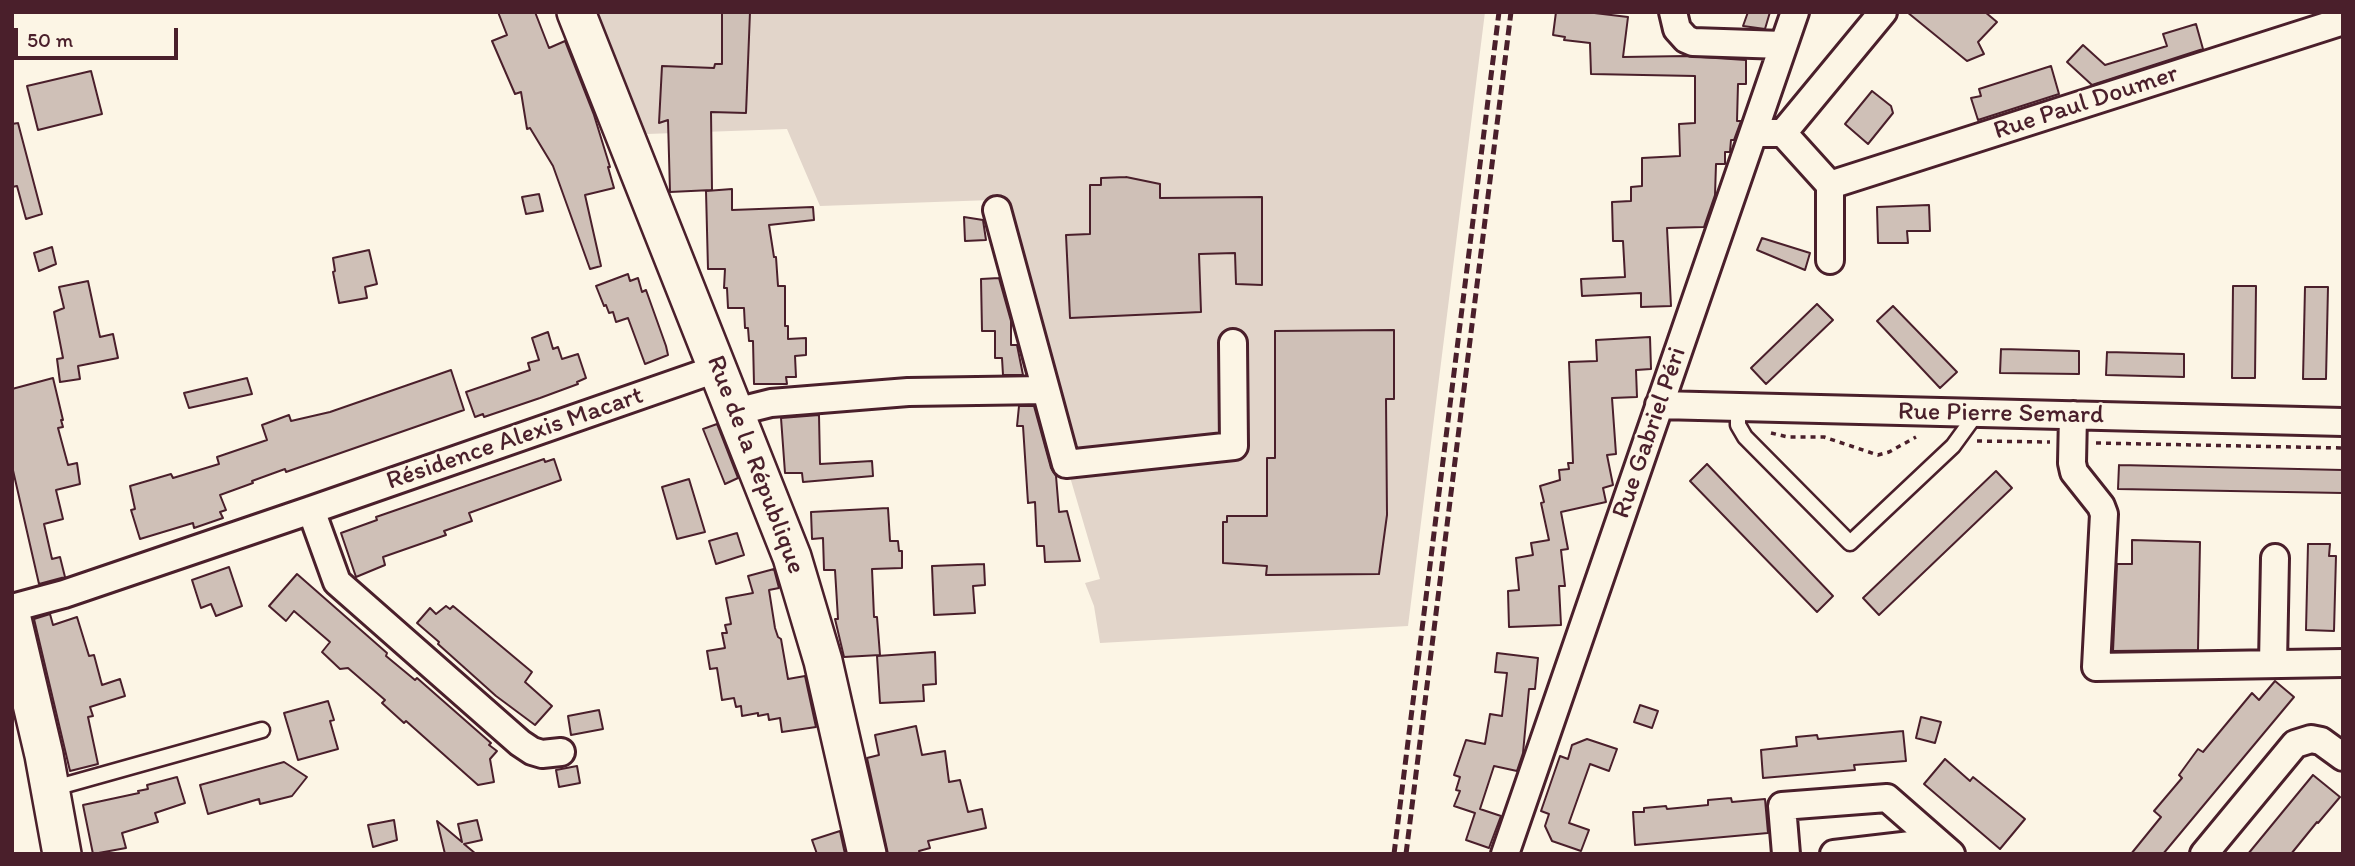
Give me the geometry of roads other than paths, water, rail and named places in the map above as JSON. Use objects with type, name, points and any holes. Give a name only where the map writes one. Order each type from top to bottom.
[{"type":"main road","name":"Rue de la République","points":[[576,12],[719,368],[777,517],[808,606],[867,854]]},
{"type":"main road","points":[[12,619],[50,789],[61,853]]},
{"type":"street","points":[[1673,12],[1677,29],[1693,42],[1783,45]]},
{"type":"street","name":"Rue Gabriel Péri","points":[[1505,854],[1795,12]]},
{"type":"street","points":[[1783,133],[1883,12]]},
{"type":"street","name":"Rue Paul Doumer","points":[[1830,185],[2343,20]]},
{"type":"street","points":[[1753,132],[1783,133],[1830,185],[1830,260]]},
{"type":"street","points":[[998,210],[1066,464],[1234,446],[1233,343]]},
{"type":"street","name":"Résidence Alexis Macart","points":[[12,608],[64,594],[719,368]]},
{"type":"street","points":[[735,412],[771,403],[908,392],[1046,390]]},
{"type":"street","name":"Rue Pierre Semard","points":[[1659,405],[1738,416],[1977,413],[2343,422]]},
{"type":"street","points":[[2073,415],[2074,472],[2101,506],[2104,514],[2096,667],[2343,663]]},
{"type":"street","points":[[311,510],[337,582],[520,743],[542,754],[561,752]]},
{"type":"street","points":[[2273,663],[2274,558]]},
{"type":"street","points":[[2204,854],[2295,744],[2311,739],[2321,741],[2343,757]]},
{"type":"street","points":[[1786,854],[1782,806],[1887,798],[1944,848]]},
{"type":"street","points":[[1834,854],[1944,848]]},
{"type":"lane","points":[[1738,416],[1745,437],[1850,544],[1960,438],[1977,413]]},
{"type":"lane","points":[[50,789],[262,730]]},
{"type":"railway","points":[[1394,854],[1499,12]]},
{"type":"railway","points":[[1406,854],[1511,12]]}]
